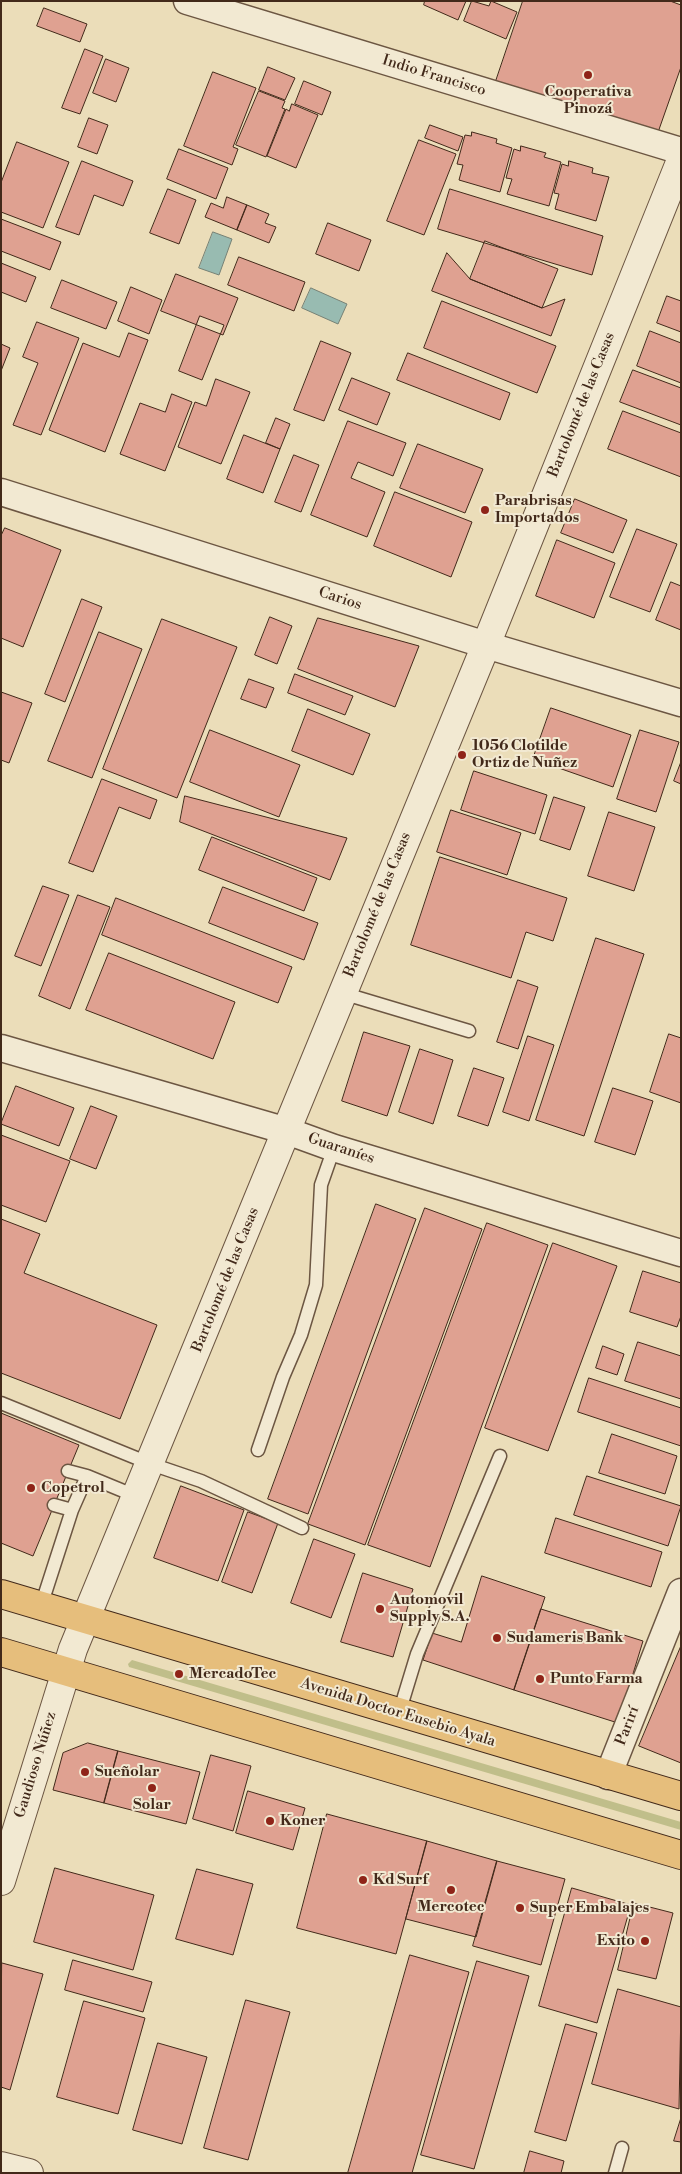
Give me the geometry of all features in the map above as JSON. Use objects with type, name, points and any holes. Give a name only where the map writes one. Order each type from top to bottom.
[{"type":"highway","name":"Avenida Doctor Eusebio Ayala","points":[[1,1594],[608,1776],[681,1796]]},
{"type":"highway","points":[[1,1652],[69,1660],[681,1855]]},
{"type":"street","name":"Indio Francisco","points":[[187,1],[681,151]]},
{"type":"street","name":"Bartolomé de las Casas","points":[[69,1660],[138,1496],[342,993],[486,645],[681,160]]},
{"type":"street","name":"Carios","points":[[1,492],[486,645],[681,703]]},
{"type":"street","name":"Guaraníes","points":[[1,1048],[287,1131],[334,1148],[681,1253]]},
{"type":"street","name":"Parirí","points":[[608,1776],[681,1592]]},
{"type":"street","name":"Gaudioso Núñez","points":[[1,1881],[69,1660]]},
{"type":"street","points":[[1,2166],[29,2173]]},
{"type":"lane","points":[[342,993],[469,1031]]},
{"type":"lane","points":[[258,1450],[283,1377],[302,1335],[316,1284],[321,1185],[334,1148]]},
{"type":"lane","points":[[1,1403],[151,1464],[200,1481],[302,1528]]},
{"type":"lane","points":[[399,1713],[417,1654],[500,1456]]},
{"type":"lane","points":[[68,1470],[138,1496]]},
{"type":"lane","points":[[41,1606],[72,1510],[87,1476]]},
{"type":"lane","points":[[54,1504],[72,1510]]},
{"type":"lane","points":[[614,2173],[622,2148]]},
{"type":"shaded area","points":[[132,1660],[681,1822],[681,1830],[129,1667],[128,1664]]},
{"type":"water","points":[[213,232],[232,239],[219,275],[199,268]]},
{"type":"water","points":[[311,288],[347,304],[338,324],[302,308]]},
{"type":"building","points":[[425,1],[466,1],[458,20],[424,5]]},
{"type":"building","points":[[472,1],[489,6],[491,1],[517,12],[506,39],[464,21]]},
{"type":"building","name":"Cooperativa Pinozá","points":[[523,1],[670,1],[681,5],[681,67],[656,138],[495,84]]},
{"type":"building","points":[[44,8],[87,24],[80,42],[37,26]]},
{"type":"building","points":[[85,49],[103,56],[80,114],[62,108]]},
{"type":"building","points":[[106,59],[129,68],[116,102],[93,93]]},
{"type":"building","points":[[268,67],[295,78],[285,100],[259,90]]},
{"type":"building","points":[[213,72],[256,88],[233,147],[238,149],[232,165],[184,146]]},
{"type":"building","points":[[304,81],[331,92],[322,115],[295,104]]},
{"type":"building","points":[[259,91],[285,101],[282,108],[285,109],[266,157],[236,145]]},
{"type":"building","points":[[292,104],[318,115],[296,168],[267,156],[286,109],[289,111]]},
{"type":"building","points":[[89,118],[108,125],[97,154],[78,147]]},
{"type":"building","points":[[430,125],[463,137],[458,151],[425,138]]},
{"type":"building","points":[[472,132],[497,139],[496,143],[512,148],[500,192],[459,180],[463,165],[457,164],[465,135],[471,136]]},
{"type":"building","points":[[419,140],[456,154],[424,235],[387,221]]},
{"type":"building","points":[[17,142],[69,162],[43,228],[1,212],[1,183]]},
{"type":"building","points":[[521,146],[546,153],[544,157],[561,162],[549,206],[507,194],[512,179],[506,178],[514,149],[520,151]]},
{"type":"building","points":[[179,149],[228,168],[216,199],[167,179]]},
{"type":"building","points":[[82,161],[133,181],[123,206],[94,195],[79,235],[56,227]]},
{"type":"building","points":[[569,161],[593,168],[592,173],[609,177],[596,221],[555,209],[559,194],[554,193],[562,164],[568,166]]},
{"type":"building","points":[[168,189],[196,200],[179,244],[150,233]]},
{"type":"building","points":[[450,189],[603,236],[592,275],[438,229]]},
{"type":"building","points":[[227,197],[247,205],[237,230],[205,217],[211,203],[223,208]]},
{"type":"building","points":[[247,205],[269,214],[265,223],[276,227],[269,243],[237,230]]},
{"type":"building","points":[[1,219],[61,242],[50,270],[1,251]]},
{"type":"building","points":[[328,223],[371,240],[359,271],[316,254]]},
{"type":"building","points":[[485,241],[558,269],[542,308],[470,279]]},
{"type":"building","points":[[447,253],[470,279],[542,308],[565,299],[551,336],[432,291]]},
{"type":"building","points":[[239,257],[305,282],[294,311],[228,285]]},
{"type":"building","points":[[1,263],[36,277],[26,302],[1,292]]},
{"type":"building","points":[[176,274],[238,298],[223,335],[161,311]]},
{"type":"building","points":[[62,280],[117,302],[106,329],[51,308]]},
{"type":"building","points":[[131,287],[162,300],[149,334],[118,321]]},
{"type":"building","points":[[667,296],[681,301],[681,332],[657,323]]},
{"type":"building","points":[[442,301],[556,346],[537,393],[424,348]]},
{"type":"building","points":[[200,316],[224,325],[202,380],[179,371]]},
{"type":"building","points":[[37,322],[79,338],[41,435],[13,425],[38,363],[23,357]]},
{"type":"building","points":[[650,331],[681,343],[681,383],[637,366]]},
{"type":"building","points":[[129,333],[148,340],[105,452],[49,430],[83,343],[119,357]]},
{"type":"building","points":[[321,341],[351,353],[324,421],[294,410]]},
{"type":"building","points":[[1,344],[10,348],[1,371]]},
{"type":"building","points":[[408,353],[510,393],[500,420],[397,380]]},
{"type":"building","points":[[633,370],[681,388],[681,425],[620,402]]},
{"type":"building","points":[[352,378],[390,393],[377,425],[339,410]]},
{"type":"building","points":[[216,379],[250,392],[221,464],[178,447],[195,402],[206,406]]},
{"type":"building","points":[[172,394],[192,402],[165,471],[120,454],[140,403],[165,412]]},
{"type":"building","points":[[623,411],[681,433],[681,477],[608,449]]},
{"type":"building","points":[[276,418],[290,424],[280,449],[266,443]]},
{"type":"building","points":[[348,421],[406,443],[393,476],[358,462],[351,478],[385,492],[367,537],[311,515]]},
{"type":"building","points":[[244,435],[280,449],[263,493],[227,479]]},
{"type":"building","points":[[418,444],[483,469],[465,513],[400,488]]},
{"type":"building","points":[[294,455],[319,465],[301,512],[275,502]]},
{"type":"building","points":[[395,492],[472,522],[451,577],[374,546]]},
{"type":"building","points":[[575,499],[627,520],[613,553],[561,533]]},
{"type":"building","points":[[5,528],[61,550],[23,647],[1,638],[1,536]]},
{"type":"building","points":[[637,529],[677,544],[650,612],[610,597]]},
{"type":"building","points":[[557,540],[615,563],[594,618],[536,596]]},
{"type":"building","points":[[671,582],[681,586],[681,630],[656,620]]},
{"type":"building","points":[[82,599],[102,607],[65,702],[45,694]]},
{"type":"building","points":[[270,617],[292,626],[277,664],[255,655]]},
{"type":"building","points":[[318,618],[419,646],[395,707],[298,669]]},
{"type":"building","points":[[162,619],[237,647],[177,798],[103,769]]},
{"type":"building","points":[[99,632],[142,649],[92,778],[48,761]]},
{"type":"building","points":[[295,674],[353,696],[345,715],[288,693]]},
{"type":"building","points":[[249,679],[274,688],[266,708],[241,699]]},
{"type":"building","points":[[1,692],[32,703],[9,763],[1,760]]},
{"type":"building","points":[[551,708],[631,735],[613,787],[533,759]]},
{"type":"building","points":[[308,709],[370,734],[353,775],[292,751]]},
{"type":"building","points":[[210,730],[300,765],[279,817],[190,782]]},
{"type":"building","points":[[640,730],[679,742],[656,812],[617,799]]},
{"type":"building","points":[[681,762],[681,784],[674,781]]},
{"type":"building","points":[[474,771],[547,795],[535,834],[461,810]]},
{"type":"building","points":[[102,779],[157,800],[150,819],[119,807],[93,872],[69,863]]},
{"type":"building","points":[[185,796],[347,838],[330,880],[180,822]]},
{"type":"building","points":[[554,797],[585,807],[570,850],[540,840]]},
{"type":"building","points":[[451,810],[521,833],[507,875],[437,852]]},
{"type":"building","points":[[609,812],[655,827],[634,891],[588,876]]},
{"type":"building","points":[[212,837],[317,878],[304,911],[199,870]]},
{"type":"building","points":[[440,857],[567,898],[553,941],[526,932],[511,978],[411,945]]},
{"type":"building","points":[[43,886],[69,895],[41,966],[15,956]]},
{"type":"building","points":[[223,887],[318,923],[304,960],[209,923]]},
{"type":"building","points":[[78,895],[110,907],[70,1009],[39,996]]},
{"type":"building","points":[[116,898],[292,967],[278,1003],[102,935]]},
{"type":"building","points":[[596,938],[644,954],[584,1136],[536,1120]]},
{"type":"building","points":[[109,953],[235,1002],[213,1059],[86,1010]]},
{"type":"building","points":[[518,980],[538,987],[518,1049],[497,1042]]},
{"type":"building","points":[[364,1032],[410,1046],[387,1116],[342,1101]]},
{"type":"building","points":[[669,1034],[681,1038],[681,1103],[650,1092]]},
{"type":"building","points":[[528,1036],[554,1045],[529,1121],[503,1112]]},
{"type":"building","points":[[420,1049],[453,1060],[433,1124],[399,1112]]},
{"type":"building","points":[[474,1068],[504,1078],[488,1126],[458,1116]]},
{"type":"building","points":[[16,1086],[74,1108],[59,1146],[1,1124]]},
{"type":"building","points":[[613,1088],[653,1101],[635,1155],[595,1142]]},
{"type":"building","points":[[91,1106],[117,1116],[96,1169],[70,1159]]},
{"type":"building","points":[[1,1135],[70,1161],[46,1222],[1,1205]]},
{"type":"building","points":[[376,1204],[416,1219],[308,1514],[268,1499]]},
{"type":"building","points":[[425,1208],[482,1229],[365,1545],[308,1524]]},
{"type":"building","points":[[1,1219],[40,1234],[24,1273],[157,1325],[120,1419],[1,1373]]},
{"type":"building","points":[[487,1223],[548,1245],[430,1567],[368,1545]]},
{"type":"building","points":[[553,1243],[617,1266],[548,1451],[485,1428]]},
{"type":"building","points":[[643,1271],[681,1283],[681,1316],[677,1327],[630,1312]]},
{"type":"building","points":[[638,1342],[681,1356],[681,1399],[625,1381]]},
{"type":"building","points":[[603,1346],[624,1354],[617,1375],[596,1368]]},
{"type":"building","points":[[589,1378],[681,1408],[681,1446],[578,1412]]},
{"type":"building","name":"Copetrol","points":[[1,1413],[79,1445],[33,1556],[1,1543]]},
{"type":"building","points":[[612,1434],[677,1456],[665,1494],[599,1473]]},
{"type":"building","points":[[587,1476],[681,1506],[668,1546],[574,1515]]},
{"type":"building","points":[[181,1486],[244,1510],[218,1581],[154,1558]]},
{"type":"building","points":[[248,1512],[278,1523],[252,1593],[222,1582]]},
{"type":"building","points":[[556,1518],[662,1552],[651,1587],[545,1553]]},
{"type":"building","points":[[314,1539],[355,1554],[331,1618],[291,1603]]},
{"type":"building","name":"Automovil Supply S.A.","points":[[363,1573],[413,1589],[393,1657],[341,1642]]},
{"type":"building","name":"Sudameris Bank","points":[[482,1576],[545,1597],[514,1690],[423,1660],[432,1633],[461,1642]]},
{"type":"building","points":[[541,1609],[643,1641],[618,1723],[514,1690]]},
{"type":"building","points":[[681,1646],[681,1763],[639,1746]]},
{"type":"building","name":"Sueñolar","points":[[88,1743],[118,1751],[104,1803],[53,1790],[63,1753]]},
{"type":"building","name":"Solar","points":[[118,1751],[200,1772],[186,1824],[104,1803]]},
{"type":"building","points":[[211,1755],[251,1766],[233,1831],[193,1819]]},
{"type":"building","name":"Koner","points":[[248,1791],[305,1808],[293,1850],[236,1833]]},
{"type":"building","name":"Kd Surf","points":[[327,1814],[427,1841],[396,1954],[297,1928]]},
{"type":"building","name":"Mercotec","points":[[427,1841],[497,1861],[476,1937],[406,1919]]},
{"type":"building","name":"Super Embalajes","points":[[497,1861],[565,1879],[541,1965],[473,1946]]},
{"type":"building","points":[[55,1868],[154,1895],[133,1970],[34,1942]]},
{"type":"building","points":[[197,1869],[253,1884],[233,1955],[176,1939]]},
{"type":"building","points":[[572,1888],[631,1905],[597,2023],[539,2006]]},
{"type":"building","name":"Exito","points":[[634,1903],[673,1913],[656,1979],[618,1970]]},
{"type":"building","points":[[410,1955],[469,1972],[412,2173],[348,2173]]},
{"type":"building","points":[[73,1960],[152,1982],[143,2012],[65,1990]]},
{"type":"building","points":[[477,1961],[529,1976],[474,2169],[421,2155]]},
{"type":"building","points":[[2,1963],[43,1974],[10,2090],[1,2087]]},
{"type":"building","points":[[618,1989],[681,2007],[679,2109],[592,2084]]},
{"type":"building","points":[[246,2000],[290,2012],[248,2160],[204,2148]]},
{"type":"building","points":[[84,2001],[145,2018],[118,2114],[57,2097]]},
{"type":"building","points":[[566,2024],[597,2033],[566,2141],[535,2132]]},
{"type":"building","points":[[158,2043],[207,2057],[182,2144],[133,2130]]},
{"type":"building","points":[[681,2118],[681,2142],[674,2141]]},
{"type":"building","points":[[530,2151],[564,2161],[561,2173],[524,2173]]},
{"type":"place","name":"Cooperativa Pinozá","points":[[588,75]]},
{"type":"place","name":"Parabrisas Importados","points":[[485,510]]},
{"type":"place","name":"1056 Clotilde Ortiz de Nuñez","points":[[462,755]]},
{"type":"place","name":"Copetrol","points":[[31,1488]]},
{"type":"place","name":"Automovil Supply S.A.","points":[[380,1609]]},
{"type":"place","name":"Sudameris Bank","points":[[497,1638]]},
{"type":"place","name":"MercadoTec","points":[[179,1674]]},
{"type":"place","name":"Punto Farma","points":[[540,1679]]},
{"type":"place","name":"Sueñolar","points":[[85,1772]]},
{"type":"place","name":"Solar","points":[[152,1788]]},
{"type":"place","name":"Koner","points":[[270,1821]]},
{"type":"place","name":"Kd Surf","points":[[363,1880]]},
{"type":"place","name":"Mercotec","points":[[451,1890]]},
{"type":"place","name":"Super Embalajes","points":[[520,1908]]},
{"type":"place","name":"Exito","points":[[645,1941]]}]
